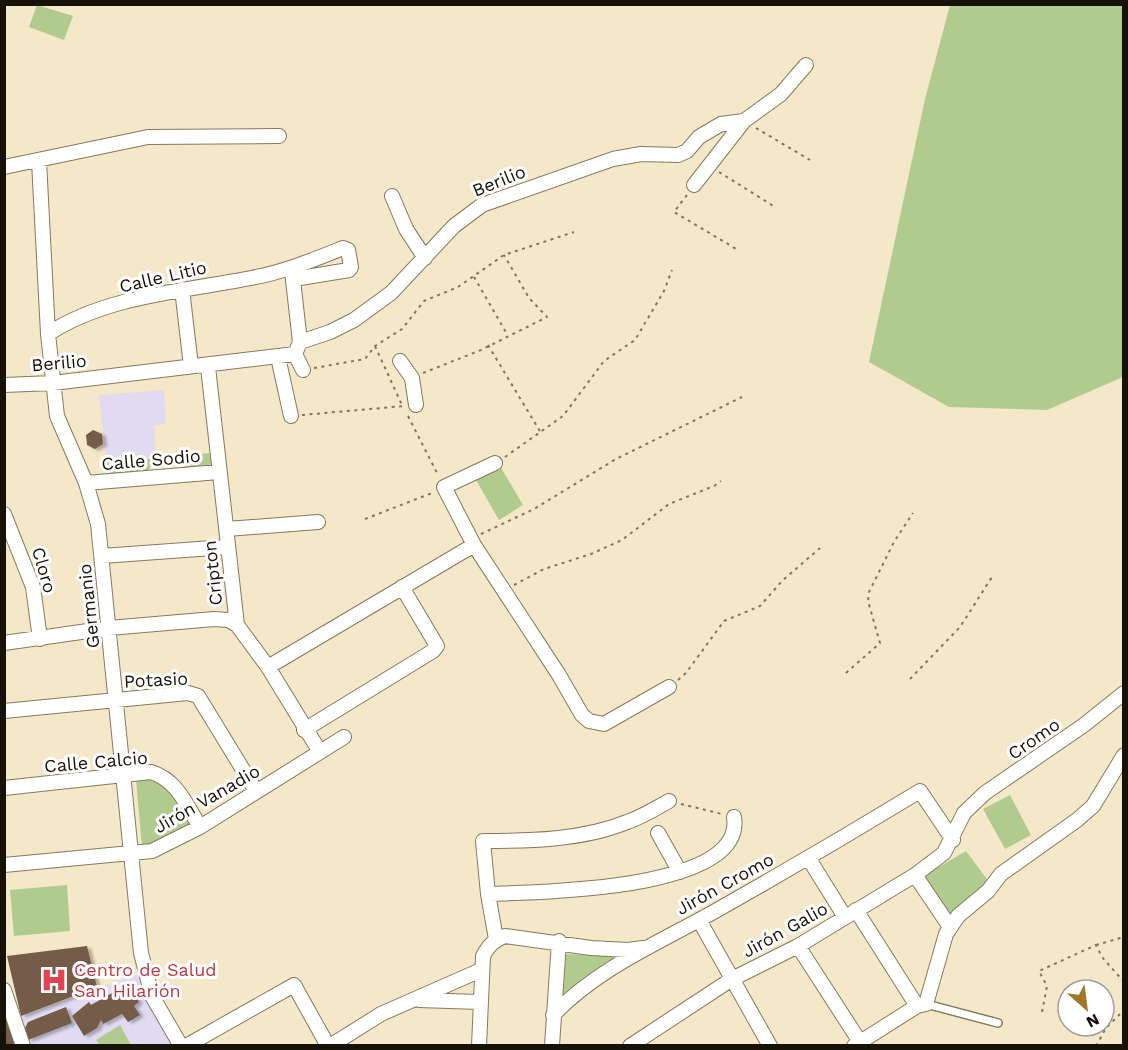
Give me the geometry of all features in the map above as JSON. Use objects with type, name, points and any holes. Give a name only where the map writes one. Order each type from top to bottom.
[{"type":"street","points":[[694,185],[744,121],[781,94],[806,65]]},
{"type":"street","name":"Berilio","points":[[4,384],[53,383],[191,366],[208,367],[278,357],[354,320],[391,292],[454,226],[482,205],[613,159],[641,154],[678,155],[687,151],[699,137],[721,124],[744,121]]},
{"type":"street","points":[[4,167],[148,137],[279,136]]},
{"type":"street","name":"Germanio","points":[[39,161],[48,334],[53,383],[63,434],[86,483],[98,524],[144,974],[161,1015],[181,1046]]},
{"type":"street","points":[[392,196],[406,229],[425,258]]},
{"type":"street","name":"Calle Litio","points":[[48,334],[66,322],[87,314],[182,289],[293,274],[298,348]]},
{"type":"street","points":[[182,289],[191,366]]},
{"type":"street","points":[[298,348],[303,370]]},
{"type":"street","points":[[278,357],[291,416]]},
{"type":"street","points":[[400,361],[412,378],[409,405]]},
{"type":"street","name":"Cripton","points":[[208,367],[227,529],[226,547],[237,625],[268,667],[304,730],[320,752]]},
{"type":"street","points":[[495,463],[444,487],[472,542],[582,715],[589,722],[604,724],[669,687]]},
{"type":"street","name":"Calle Sodio","points":[[86,483],[219,472]]},
{"type":"street","name":"Cloro","points":[[4,514],[33,587],[40,639]]},
{"type":"street","points":[[227,529],[318,522]]},
{"type":"street","points":[[268,667],[472,542]]},
{"type":"street","points":[[102,556],[226,547]]},
{"type":"street","points":[[304,730],[433,651],[437,646],[402,586]]},
{"type":"street","points":[[4,643],[109,628],[214,619],[228,620],[237,625]]},
{"type":"street","name":"Potasio","points":[[4,711],[188,693],[198,696],[256,792]]},
{"type":"street","name":"Cromo","points":[[953,840],[964,813],[985,793],[1084,725],[1124,693]]},
{"type":"street","name":"Jirón Vanadio","points":[[4,865],[132,855],[152,851],[200,826],[344,737]]},
{"type":"street","points":[[798,946],[857,1044],[921,1005],[950,927],[958,916],[988,891],[1001,874],[1093,806],[1124,755]]},
{"type":"street","name":"Calle Calcio","points":[[4,788],[151,772],[173,783],[200,826]]},
{"type":"street","name":"Jirón Cromo","points":[[553,1015],[577,992],[648,947],[809,859],[920,791],[953,840]]},
{"type":"street","points":[[496,939],[488,894],[483,841],[541,840],[606,829],[629,822],[669,801]]},
{"type":"street","points":[[488,894],[571,891],[618,886],[680,872],[710,860],[724,847],[735,825],[734,817]]},
{"type":"street","points":[[658,833],[680,872]]},
{"type":"street","name":"Jirón Galio","points":[[630,1046],[732,979],[798,946],[915,875],[944,853],[953,840]]},
{"type":"street","points":[[809,859],[921,1005]]},
{"type":"street","points":[[915,875],[950,927]]},
{"type":"street","points":[[699,920],[770,1046]]},
{"type":"street","points":[[479,1046],[483,956],[488,946],[496,939],[505,936],[559,941],[591,948],[628,950],[648,947]]},
{"type":"street","points":[[552,1046],[559,941]]},
{"type":"street","points":[[186,1046],[294,985],[329,1046],[381,1014],[481,970]]},
{"type":"street","points":[[4,990],[22,1046]]},
{"type":"street","points":[[417,999],[480,1002]]},
{"type":"lane","points":[[921,1005],[998,1023]]},
{"type":"path","points":[[744,121],[810,160]]},
{"type":"path","points":[[710,166],[775,207]]},
{"type":"path","points":[[694,185],[674,212],[738,250]]},
{"type":"path","points":[[303,370],[364,358],[375,346],[402,329],[424,301],[458,287],[504,255],[574,232]]},
{"type":"path","points":[[412,378],[547,317],[529,298],[504,255]]},
{"type":"path","points":[[495,463],[563,416],[604,361],[635,340],[664,291],[672,270]]},
{"type":"path","points":[[474,277],[508,334]]},
{"type":"path","points":[[488,345],[541,433]]},
{"type":"path","points":[[365,519],[444,487],[409,405],[375,346]]},
{"type":"path","points":[[472,542],[534,509],[616,459],[742,397]]},
{"type":"path","points":[[291,416],[409,405]]},
{"type":"path","points":[[504,590],[544,569],[591,554],[622,540],[669,504],[721,481]]},
{"type":"path","points":[[846,673],[880,643],[868,601],[869,592],[894,542],[913,513]]},
{"type":"path","points":[[669,687],[686,673],[724,621],[760,606],[782,581],[820,548]]},
{"type":"path","points":[[910,679],[960,627],[992,577]]},
{"type":"path","points":[[669,801],[734,817]]},
{"type":"path","points":[[1042,1012],[1047,986],[1039,971],[1096,945],[1124,937]]},
{"type":"path","points":[[1096,945],[1102,957],[1124,982]]},
{"type":"path","points":[[1096,1046],[1106,1028],[1124,1010]]},
{"type":"shaded area","points":[[164,390],[166,424],[154,426],[156,459],[106,462],[99,395]]},
{"type":"shaded area","points":[[137,974],[171,1045],[31,1045],[21,1016]]},
{"type":"green space","points":[[37,5],[73,16],[64,40],[29,27]]},
{"type":"green space","points":[[950,5],[1123,5],[1123,377],[1047,410],[949,407],[869,362],[925,99]]},
{"type":"green space","points":[[212,453],[214,464],[184,468],[181,455]]},
{"type":"green space","points":[[150,459],[151,466],[148,472],[108,476],[107,462]]},
{"type":"green space","points":[[500,466],[523,505],[499,520],[476,480]]},
{"type":"green space","points":[[159,779],[167,783],[200,830],[142,848],[136,780]]},
{"type":"green space","points":[[1010,795],[1031,835],[1005,849],[983,809]]},
{"type":"green space","points":[[966,851],[989,882],[947,917],[920,878]]},
{"type":"green space","points":[[67,885],[70,931],[14,936],[10,890]]},
{"type":"green space","points":[[566,954],[625,957],[563,994]]},
{"type":"green space","points":[[120,1025],[131,1045],[100,1045],[96,1040]]},
{"type":"building","points":[[93,430],[102,434],[103,444],[95,449],[87,445],[86,435]]},
{"type":"building","name":"Centro de Salud San Hilarión","points":[[87,946],[97,987],[21,1016],[7,956]]},
{"type":"building","points":[[128,984],[139,1002],[134,1006],[140,1015],[128,1022],[122,1014],[103,1024],[101,1020],[97,1028],[84,1036],[72,1016],[89,1002],[91,1005]]},
{"type":"building","points":[[4,1007],[18,1046],[4,1046]]},
{"type":"building","points":[[66,1007],[72,1023],[28,1040],[25,1028],[28,1022]]},
{"type":"place","name":"Centro de Salud San Hilarión","points":[[54,980]]}]
